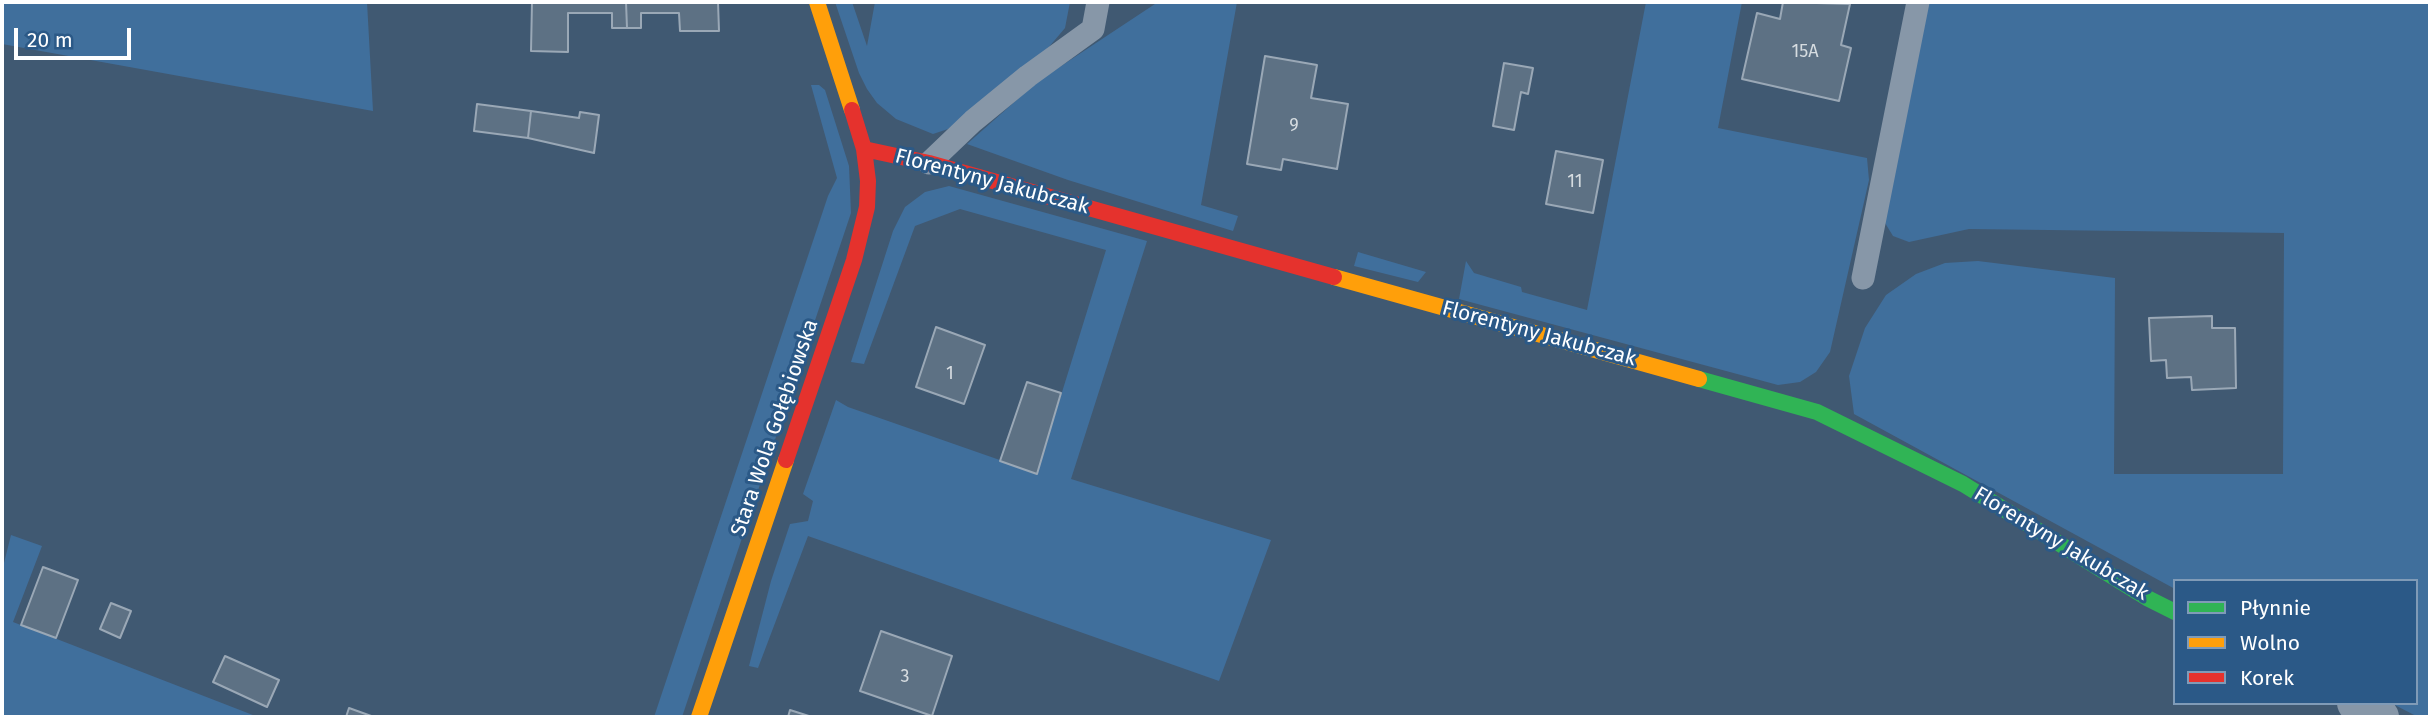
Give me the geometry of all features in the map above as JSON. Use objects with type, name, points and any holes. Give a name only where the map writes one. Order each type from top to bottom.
[{"type":"street","name":"Stara Wola Gołębiowska","points":[[699,717],[854,260],[867,207],[868,181],[864,149],[817,2]]},
{"type":"street","name":"Florentyny Jakubczak","points":[[864,149],[929,163],[1817,412],[1963,484],[2147,598],[2173,611]]},
{"type":"street","points":[[2359,705],[2380,717]]},
{"type":"lane","points":[[929,163],[992,106],[1093,29],[1098,2]]},
{"type":"lane","points":[[1863,278],[1918,2]]},
{"type":"shaded area","points":[[2,2],[367,2],[373,111],[2,44]]},
{"type":"shaded area","points":[[835,2],[852,2],[867,46],[875,2],[1070,2],[1065,28],[1043,54],[948,129],[933,134],[896,119],[877,103],[859,73]]},
{"type":"shaded area","points":[[1158,2],[1237,2],[1201,205],[1238,216],[1233,231],[1068,180],[967,144],[1037,82]]},
{"type":"shaded area","points":[[1646,2],[1742,2],[1718,128],[1867,158],[1869,180],[1830,352],[1816,372],[1800,382],[1778,385],[1459,299],[1466,261],[1474,273],[1521,287],[1522,292],[1587,310]]},
{"type":"shaded area","points":[[1923,2],[2430,2],[2430,717],[2418,717],[2395,705],[2418,705],[2418,579],[2173,579],[2173,588],[1854,414],[1849,376],[1865,328],[1886,295],[1916,274],[1945,263],[1978,261],[2115,278],[2114,474],[2283,474],[2284,233],[1969,229],[1909,242],[1893,236],[1882,218]]},
{"type":"shaded area","points":[[811,85],[819,85],[825,90],[849,166],[851,213],[682,717],[654,717],[828,196],[837,178]]},
{"type":"shaded area","points":[[949,186],[1147,241],[1071,479],[1271,540],[1219,681],[808,536],[758,668],[749,666],[771,581],[790,524],[808,521],[813,501],[803,494],[836,400],[848,407],[1037,473],[1106,250],[960,209],[915,226],[864,364],[851,362],[893,231],[905,207],[925,192]]},
{"type":"shaded area","points":[[1358,252],[1426,272],[1418,282],[1354,266]]},
{"type":"shaded area","points":[[11,535],[42,546],[13,622],[258,717],[2,717],[2,571]]},
{"type":"building","points":[[532,2],[626,2],[627,28],[612,28],[612,13],[568,13],[568,52],[531,51]]},
{"type":"building","points":[[626,2],[718,2],[719,31],[680,31],[679,13],[641,13],[641,28],[627,28]]},
{"type":"building","points":[[1783,2],[1850,4],[1841,45],[1851,48],[1839,101],[1742,79],[1757,13],[1780,19]]},
{"type":"building","points":[[1265,56],[1317,65],[1311,98],[1348,104],[1337,169],[1283,159],[1281,170],[1247,164]]},
{"type":"building","points":[[1504,63],[1533,68],[1528,94],[1521,92],[1514,130],[1493,126]]},
{"type":"building","points":[[477,104],[531,111],[528,138],[474,131]]},
{"type":"building","points":[[531,111],[579,118],[580,112],[599,115],[594,153],[528,138]]},
{"type":"building","points":[[1556,151],[1603,160],[1593,213],[1546,204]]},
{"type":"building","points":[[2212,316],[2212,328],[2235,328],[2236,388],[2192,390],[2191,377],[2167,378],[2166,360],[2151,361],[2149,318]]},
{"type":"building","points":[[936,327],[985,345],[964,404],[916,387]]},
{"type":"building","points":[[1027,382],[1061,393],[1037,474],[1000,461]]},
{"type":"building","points":[[43,567],[78,580],[56,638],[21,625]]},
{"type":"building","points":[[111,603],[131,611],[120,638],[100,629]]},
{"type":"building","points":[[881,631],[952,656],[932,716],[860,691]]},
{"type":"building","points":[[225,656],[279,680],[267,707],[213,682]]},
{"type":"building","points":[[349,708],[374,717],[346,717]]},
{"type":"building","points":[[790,710],[812,717],[788,717]]},
{"type":"traffic: fast","points":[[1699,379],[1817,412],[1963,484],[2147,598],[2173,611]]},
{"type":"traffic: slow","points":[[817,2],[852,110]]},
{"type":"traffic: slow","points":[[1334,277],[1699,379]]},
{"type":"traffic: slow","points":[[699,717],[786,460]]},
{"type":"traffic: jam","points":[[786,460],[854,260],[867,207],[868,181],[864,149],[852,110]]},
{"type":"traffic: jam","points":[[864,149],[929,163],[1334,277]]}]
